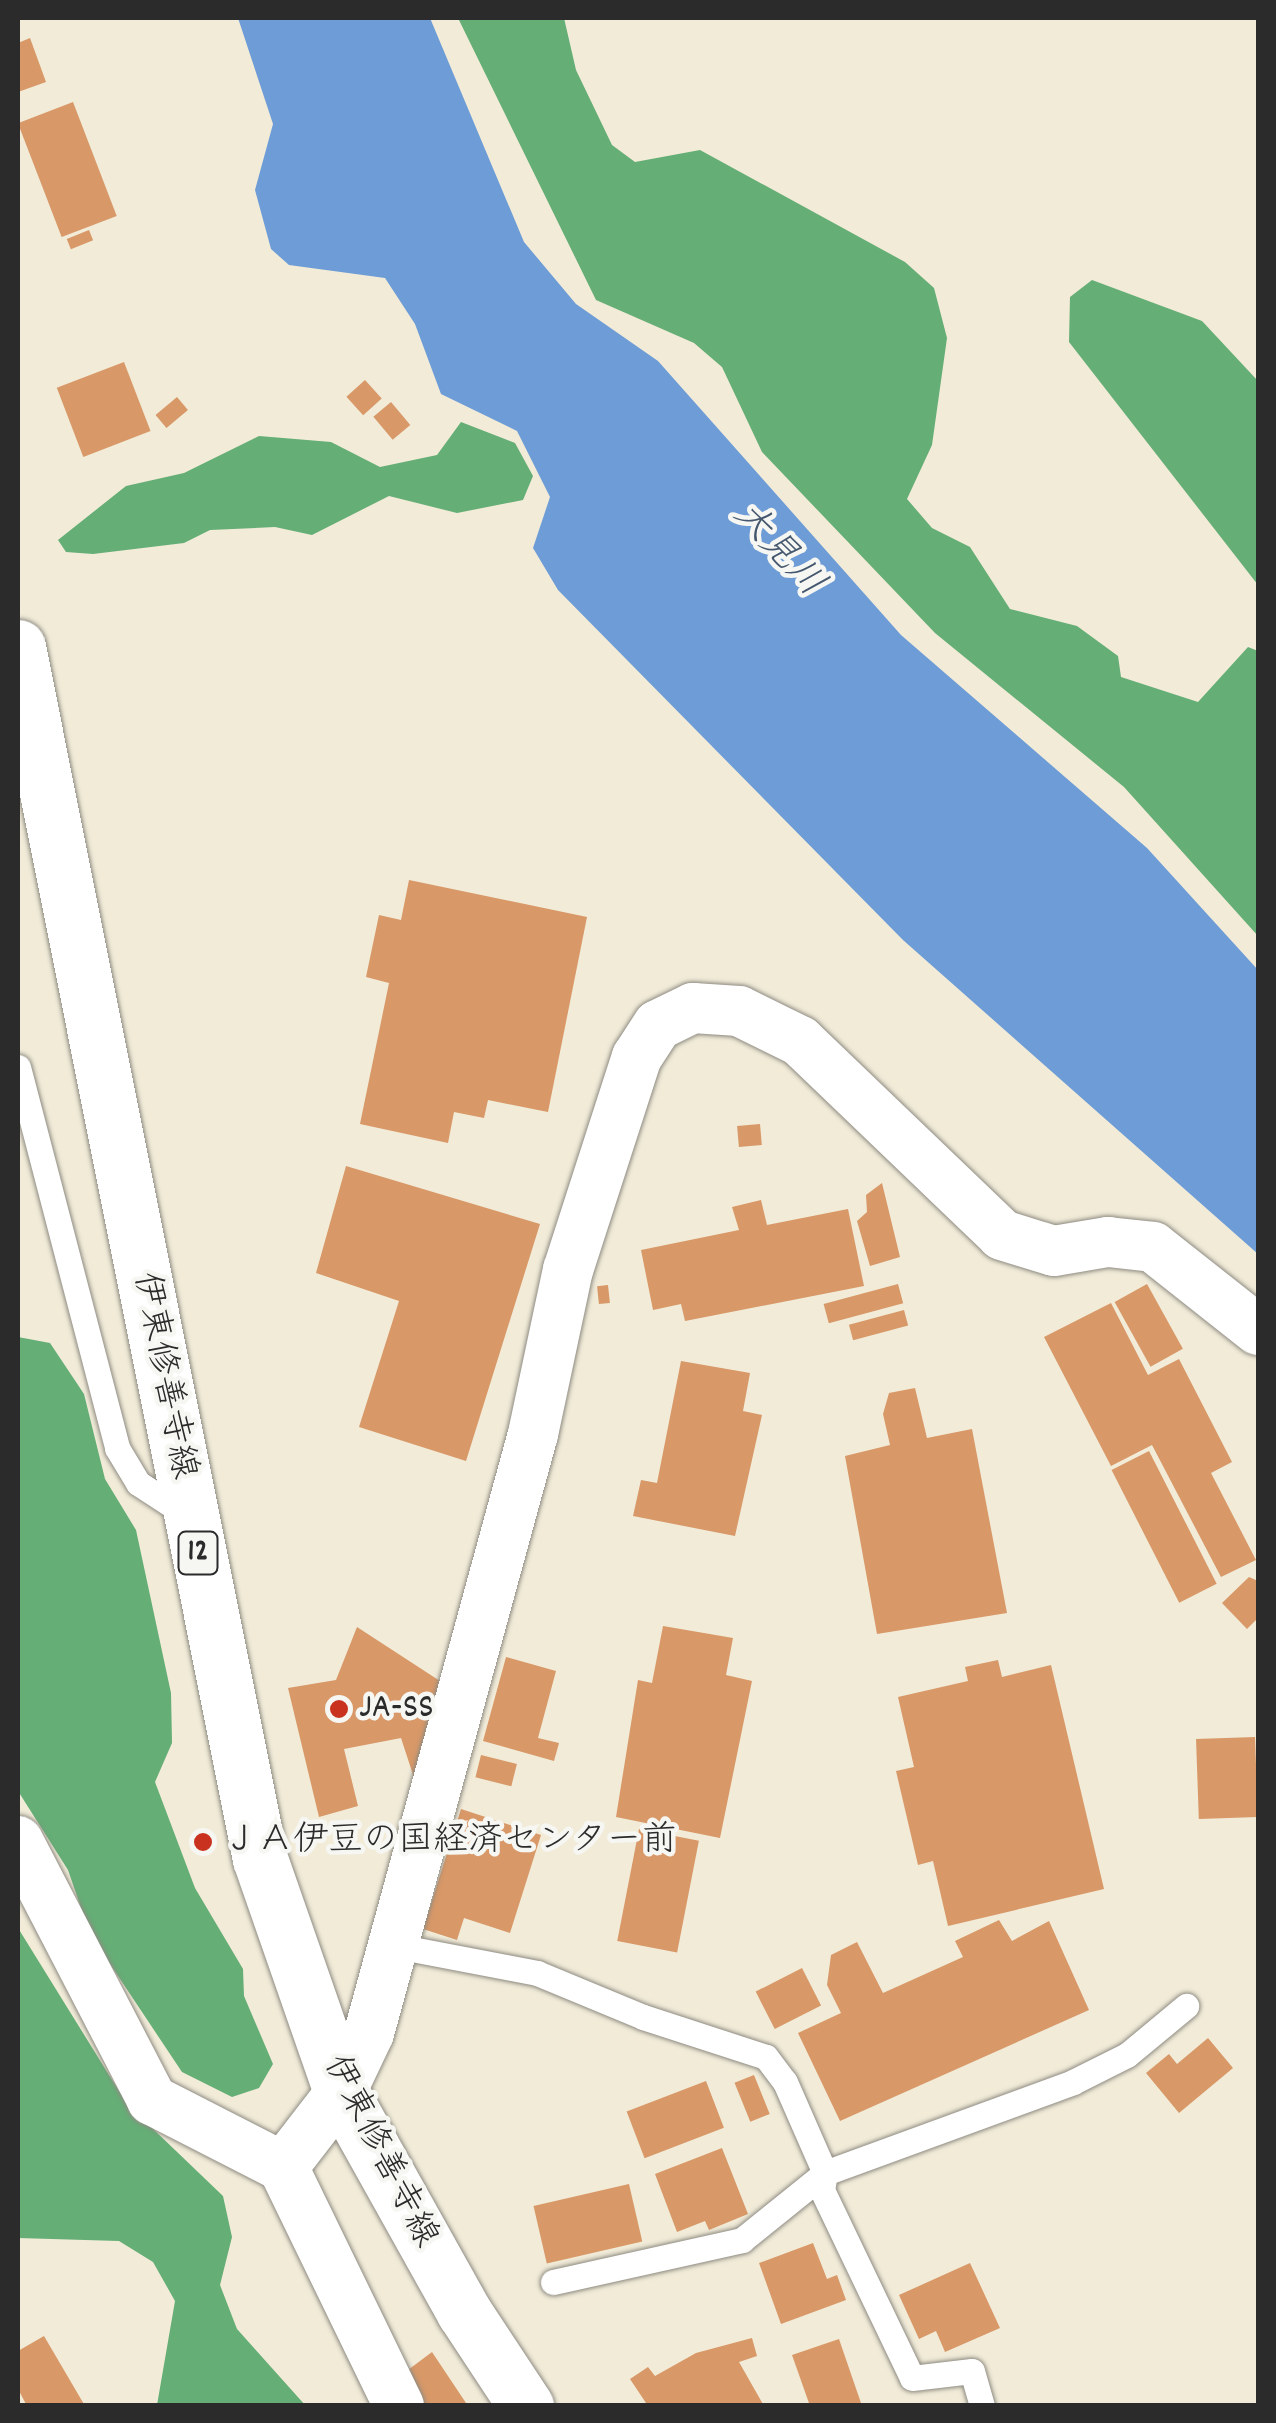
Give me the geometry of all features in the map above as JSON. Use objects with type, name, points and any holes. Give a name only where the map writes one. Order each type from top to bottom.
[{"type":"main road","name":"伊東修善寺線","points":[[18,647],[260,1860],[342,2092],[464,2312],[526,2406]]},
{"type":"street","points":[[282,2167],[342,2092],[396,1946],[533,1434],[568,1270],[637,1057],[658,1025],[692,1008],[739,1011],[800,1042],[1002,1234],[1054,1251],[1108,1242],[1153,1247],[1258,1330]]},
{"type":"street","points":[[18,1841],[152,2100],[282,2167],[399,2406]]},
{"type":"lane","points":[[18,1066],[117,1448],[138,1483],[191,1517]]},
{"type":"lane","points":[[396,1946],[537,1973],[643,2018],[766,2057],[825,2173],[822,2190],[912,2378],[972,2371],[982,2406]]},
{"type":"lane","points":[[554,2282],[742,2240],[825,2173],[1073,2082],[1127,2056],[1186,2006]]},
{"type":"green space","points":[[458,18],[564,18],[576,70],[612,145],[635,162],[700,150],[905,262],[934,288],[947,338],[932,445],[907,499],[932,528],[970,547],[1010,609],[1077,626],[1118,656],[1121,677],[1198,702],[1248,647],[1258,651],[1258,936],[1124,787],[935,633],[762,452],[722,367],[694,343],[596,300]]},
{"type":"green space","points":[[1092,280],[1202,321],[1258,381],[1258,585],[1069,342],[1070,297]]},
{"type":"green space","points":[[461,422],[515,443],[533,476],[523,500],[457,513],[389,496],[312,535],[275,527],[210,530],[184,543],[93,554],[66,552],[58,540],[126,486],[184,473],[259,436],[331,442],[380,467],[437,455]]},
{"type":"green space","points":[[18,1337],[50,1343],[84,1394],[105,1479],[136,1530],[171,1693],[172,1743],[155,1782],[195,1888],[243,1969],[244,1996],[273,2064],[259,2088],[232,2097],[182,2072],[90,1934],[68,1870],[18,1791]]},
{"type":"green space","points":[[18,1928],[127,2104],[223,2196],[232,2237],[220,2285],[237,2329],[305,2405],[157,2405],[175,2301],[153,2262],[119,2241],[18,2238]]},
{"type":"water","name":"大見川","points":[[238,18],[430,18],[524,242],[576,304],[658,361],[901,635],[1147,848],[1258,970],[1258,1254],[903,940],[558,590],[533,548],[550,497],[517,431],[441,394],[415,324],[385,278],[289,265],[271,249],[255,190],[273,124]]},
{"type":"building","points":[[30,38],[46,82],[18,92],[18,43]]},
{"type":"building","points":[[73,102],[117,216],[62,237],[18,123]]},
{"type":"building","points":[[89,230],[93,240],[71,249],[67,239]]},
{"type":"building","points":[[124,362],[151,431],[83,457],[57,388]]},
{"type":"building","points":[[365,380],[382,399],[363,415],[346,397]]},
{"type":"building","points":[[177,397],[188,410],[166,428],[156,415]]},
{"type":"building","points":[[391,402],[410,425],[393,440],[373,417]]},
{"type":"building","points":[[409,880],[587,917],[548,1112],[488,1100],[484,1118],[454,1112],[448,1143],[360,1124],[389,983],[366,977],[379,915],[401,920]]},
{"type":"building","points":[[760,1124],[762,1145],[739,1147],[737,1126]]},
{"type":"building","points":[[346,1166],[540,1224],[466,1461],[359,1427],[399,1301],[316,1273]]},
{"type":"building","points":[[882,1183],[900,1257],[870,1266],[857,1221],[867,1212],[866,1195]]},
{"type":"building","points":[[761,1200],[767,1225],[848,1209],[864,1286],[685,1321],[681,1304],[653,1310],[641,1250],[739,1230],[732,1207]]},
{"type":"building","points":[[898,1284],[903,1303],[829,1323],[824,1304]]},
{"type":"building","points":[[1147,1284],[1183,1349],[1151,1367],[1115,1302]]},
{"type":"building","points":[[608,1285],[610,1303],[599,1304],[597,1286]]},
{"type":"building","points":[[1111,1303],[1148,1375],[1179,1359],[1232,1462],[1211,1473],[1256,1560],[1221,1577],[1152,1445],[1111,1466],[1044,1337]]},
{"type":"building","points":[[904,1310],[908,1325],[853,1340],[849,1325]]},
{"type":"building","points":[[681,1361],[750,1373],[743,1411],[762,1415],[735,1536],[633,1516],[641,1480],[657,1483]]},
{"type":"building","points":[[915,1388],[927,1438],[972,1429],[1007,1613],[877,1634],[845,1456],[890,1445],[883,1414],[889,1393]]},
{"type":"building","points":[[1149,1451],[1217,1584],[1179,1603],[1112,1470]]},
{"type":"building","points":[[1249,1577],[1258,1581],[1258,1618],[1247,1629],[1222,1603]]},
{"type":"building","points":[[663,1626],[733,1638],[726,1675],[752,1681],[720,1838],[616,1817],[638,1680],[652,1683]]},
{"type":"building","points":[[357,1627],[443,1683],[418,1790],[401,1738],[344,1749],[358,1806],[319,1817],[288,1688],[336,1680]]},
{"type":"building","points":[[506,1657],[556,1671],[538,1738],[559,1743],[554,1761],[483,1741]]},
{"type":"building","points":[[998,1660],[1002,1677],[1051,1665],[1104,1889],[948,1926],[933,1861],[918,1865],[896,1771],[914,1767],[898,1697],[968,1681],[965,1667]]},
{"type":"building","points":[[1255,1737],[1258,1817],[1199,1819],[1196,1739]]},
{"type":"building","points":[[481,1755],[517,1764],[511,1786],[475,1777]]},
{"type":"building","points":[[461,1809],[541,1835],[510,1933],[464,1918],[457,1940],[423,1929]]},
{"type":"building","points":[[639,1829],[699,1841],[677,1953],[617,1941]]},
{"type":"building","points":[[999,1920],[1012,1941],[1049,1921],[1089,2010],[840,2121],[798,2033],[841,2013],[827,1985],[831,1955],[857,1942],[883,1993],[963,1957],[955,1941]]},
{"type":"building","points":[[802,1968],[821,2005],[775,2029],[756,1992]]},
{"type":"building","points":[[1208,2038],[1233,2068],[1179,2113],[1146,2073],[1169,2054],[1177,2064]]},
{"type":"building","points":[[754,2075],[770,2114],[750,2122],[735,2083]]},
{"type":"building","points":[[706,2081],[724,2128],[645,2158],[627,2111]]},
{"type":"building","points":[[722,2148],[748,2214],[709,2230],[705,2221],[677,2232],[655,2174]]},
{"type":"building","points":[[629,2184],[642,2241],[547,2264],[534,2206]]},
{"type":"building","points":[[813,2243],[827,2279],[837,2275],[846,2300],[781,2324],[759,2263]]},
{"type":"building","points":[[970,2263],[1000,2328],[945,2352],[936,2331],[919,2339],[899,2295]]},
{"type":"building","points":[[44,2336],[85,2406],[27,2406],[18,2389],[18,2351]]},
{"type":"building","points":[[752,2338],[757,2356],[739,2362],[764,2406],[648,2406],[630,2379],[648,2367],[655,2376],[696,2353]]},
{"type":"building","points":[[839,2339],[862,2406],[810,2406],[792,2355]]},
{"type":"building","points":[[432,2352],[468,2406],[418,2406],[404,2373]]},
{"type":"place","name":"JA-SS","points":[[339,1709]]},
{"type":"place","name":"ＪＡ伊豆の国経済センター前","points":[[203,1842]]}]
